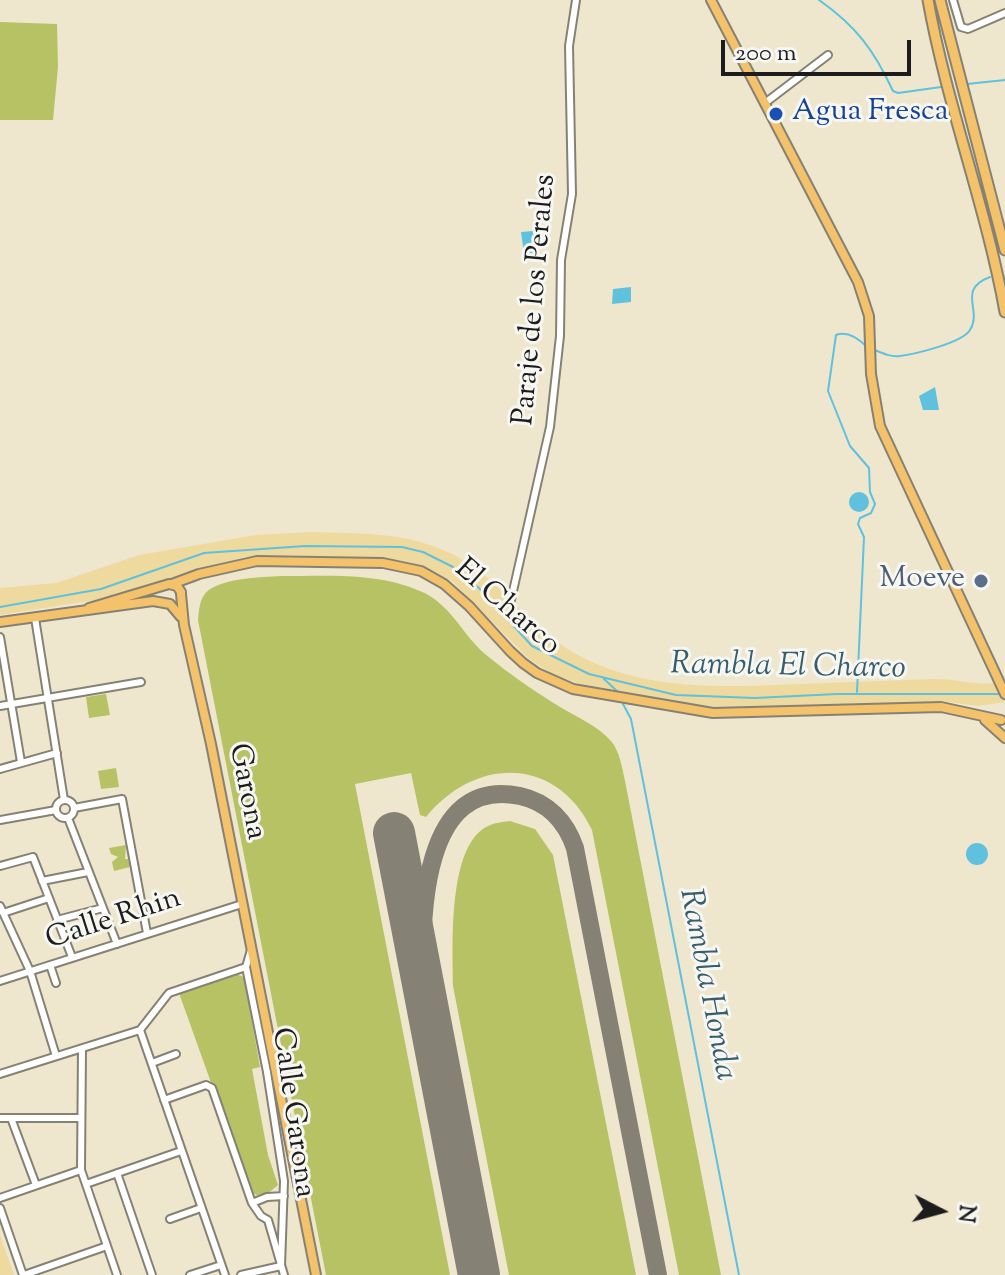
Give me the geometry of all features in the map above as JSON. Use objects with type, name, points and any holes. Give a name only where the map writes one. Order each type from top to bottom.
[{"type":"highway","points":[[928,0],[990,240],[1005,312]]},
{"type":"highway","points":[[940,0],[1005,250]]},
{"type":"main road","points":[[711,0],[858,282],[869,316],[872,386],[880,426],[1005,694]]},
{"type":"main road","name":"El Charco","points":[[73,613],[257,561],[383,563],[421,571],[444,584],[523,663],[537,673],[573,689],[713,713],[929,707],[1004,718]]},
{"type":"main road","points":[[168,603],[178,602],[193,577]]},
{"type":"main road","points":[[181,593],[169,585],[161,596],[178,611],[184,625]]},
{"type":"main road","name":"Garona","points":[[181,593],[184,625],[252,947],[251,968],[316,1275]]},
{"type":"main road","name":"El Charco","points":[[0,622],[143,602],[168,603]]},
{"type":"main road","points":[[978,715],[1005,738]]},
{"type":"main road","points":[[997,730],[1004,718]]},
{"type":"street","name":"Paraje de los Perales","points":[[511,600],[554,397],[560,336],[561,260],[572,194],[569,46],[576,0]]},
{"type":"street","points":[[953,0],[961,27],[968,29],[1005,13]]},
{"type":"street","points":[[765,103],[828,55]]},
{"type":"street","points":[[35,618],[64,800]]},
{"type":"street","points":[[0,637],[21,762]]},
{"type":"street","points":[[0,706],[141,682]]},
{"type":"street","points":[[0,769],[57,753]]},
{"type":"street","points":[[74,808],[122,799],[147,933]]},
{"type":"street","points":[[64,800],[71,803],[73,813],[68,818],[61,817],[56,810],[58,802],[64,800]]},
{"type":"street","points":[[0,820],[56,810]]},
{"type":"street","points":[[68,818],[117,944]]},
{"type":"street","points":[[0,866],[33,857],[72,957]]},
{"type":"street","points":[[42,881],[88,872]]},
{"type":"street","points":[[49,898],[2,910],[30,971],[56,1056]]},
{"type":"street","name":"Calle Rhin","points":[[0,981],[242,904]]},
{"type":"street","points":[[57,920],[103,908]]},
{"type":"street","points":[[50,965],[56,983]]},
{"type":"street","points":[[0,1074],[140,1030],[169,993],[251,968]]},
{"type":"street","name":"Calle Garona","points":[[251,968],[284,1181],[281,1266]]},
{"type":"street","points":[[140,1030],[225,1275]]},
{"type":"street","points":[[82,1049],[81,1170],[117,1275]]},
{"type":"street","points":[[152,1063],[176,1054]]},
{"type":"street","points":[[164,1100],[209,1086],[252,1203],[268,1220],[283,1218]]},
{"type":"street","points":[[0,1118],[81,1118]]},
{"type":"street","points":[[11,1118],[36,1185]]},
{"type":"street","points":[[86,1184],[181,1151]]},
{"type":"street","points":[[0,1198],[81,1170]]},
{"type":"street","points":[[117,1173],[152,1275]]},
{"type":"street","points":[[252,1203],[267,1197],[284,1196]]},
{"type":"street","points":[[0,1208],[24,1275],[107,1246]]},
{"type":"street","points":[[170,1219],[201,1208]]},
{"type":"street","points":[[268,1220],[284,1275]]},
{"type":"street","points":[[190,1275],[221,1265]]},
{"type":"street","points":[[241,1275],[281,1266]]},
{"type":"green space","points":[[0,22],[57,24],[58,67],[53,120],[0,120]]},
{"type":"green space","points":[[281,576],[369,578],[420,591],[440,603],[494,661],[541,695],[594,726],[614,745],[625,781],[721,1275],[679,1275],[592,830],[577,805],[558,788],[537,777],[514,773],[491,775],[468,783],[446,797],[426,817],[420,815],[411,773],[355,784],[450,1275],[326,1275],[198,620],[201,601],[210,589],[240,580]]},
{"type":"green space","points":[[106,694],[110,715],[89,718],[86,697]]},
{"type":"green space","points":[[116,768],[119,787],[101,789],[98,771]]},
{"type":"green space","points":[[510,821],[535,829],[553,855],[636,1275],[509,1275],[453,986],[453,948],[455,900],[464,856],[473,839],[486,827]]},
{"type":"green space","points":[[126,845],[125,859],[128,859],[130,867],[114,871],[112,862],[118,857],[111,854],[109,848]]},
{"type":"green space","points":[[236,974],[244,977],[260,1067],[252,1069],[268,1155],[278,1185],[267,1194],[256,1195],[249,1189],[179,993]]},
{"type":"sand","points":[[311,532],[387,536],[432,546],[454,555],[476,568],[546,633],[568,649],[606,668],[633,676],[715,686],[933,679],[987,684],[1005,681],[1005,702],[978,706],[940,701],[710,708],[580,684],[554,675],[528,658],[452,581],[422,565],[387,558],[245,557],[95,600],[0,615],[0,588],[56,583],[139,555],[256,535]]},
{"type":"sand","points":[[0,1235],[14,1275],[0,1275]]},
{"type":"water","points":[[533,231],[537,260],[525,262],[521,232]]},
{"type":"water","points":[[631,287],[631,302],[612,304],[613,289]]},
{"type":"water","points":[[935,387],[939,410],[923,410],[919,396]]},
{"type":"water","points":[[859,492],[866,495],[869,502],[866,509],[859,512],[852,509],[849,502],[852,495]]},
{"type":"water","points":[[977,843],[985,846],[988,854],[985,862],[977,865],[969,862],[966,854],[969,846]]},
{"type":"waterway","points":[[819,0],[844,19],[863,40],[893,91],[898,93],[941,87]]},
{"type":"waterway","points":[[967,84],[1005,80]]},
{"type":"waterway","points":[[875,350],[891,356],[907,355],[938,347],[965,335],[973,323],[974,288],[990,277]]},
{"type":"waterway","points":[[857,692],[864,537],[858,524],[860,518],[871,513],[875,504],[870,492],[869,468],[850,446],[828,391],[836,335],[853,336],[867,347]]},
{"type":"waterway","name":"Rambla El Charco","points":[[0,607],[101,589],[204,553],[305,546],[402,547],[423,552],[453,567],[479,588],[532,646],[589,674],[676,695],[755,698],[837,694],[1000,694]]},
{"type":"waterway","name":"Rambla Honda","points":[[604,679],[618,692]]},
{"type":"waterway","name":"Rambla Honda","points":[[623,704],[631,719],[739,1275]]},
{"type":"taxiway","points":[[422,978],[423,921],[434,856],[446,828],[463,807],[488,795],[520,796],[539,803],[555,814],[575,848],[658,1275]]},
{"type":"runway","points":[[394,833],[479,1275]]},
{"type":"place","name":"Agua Fresca","points":[[776,114]]},
{"type":"place","name":"Moeve","points":[[981,581]]}]
